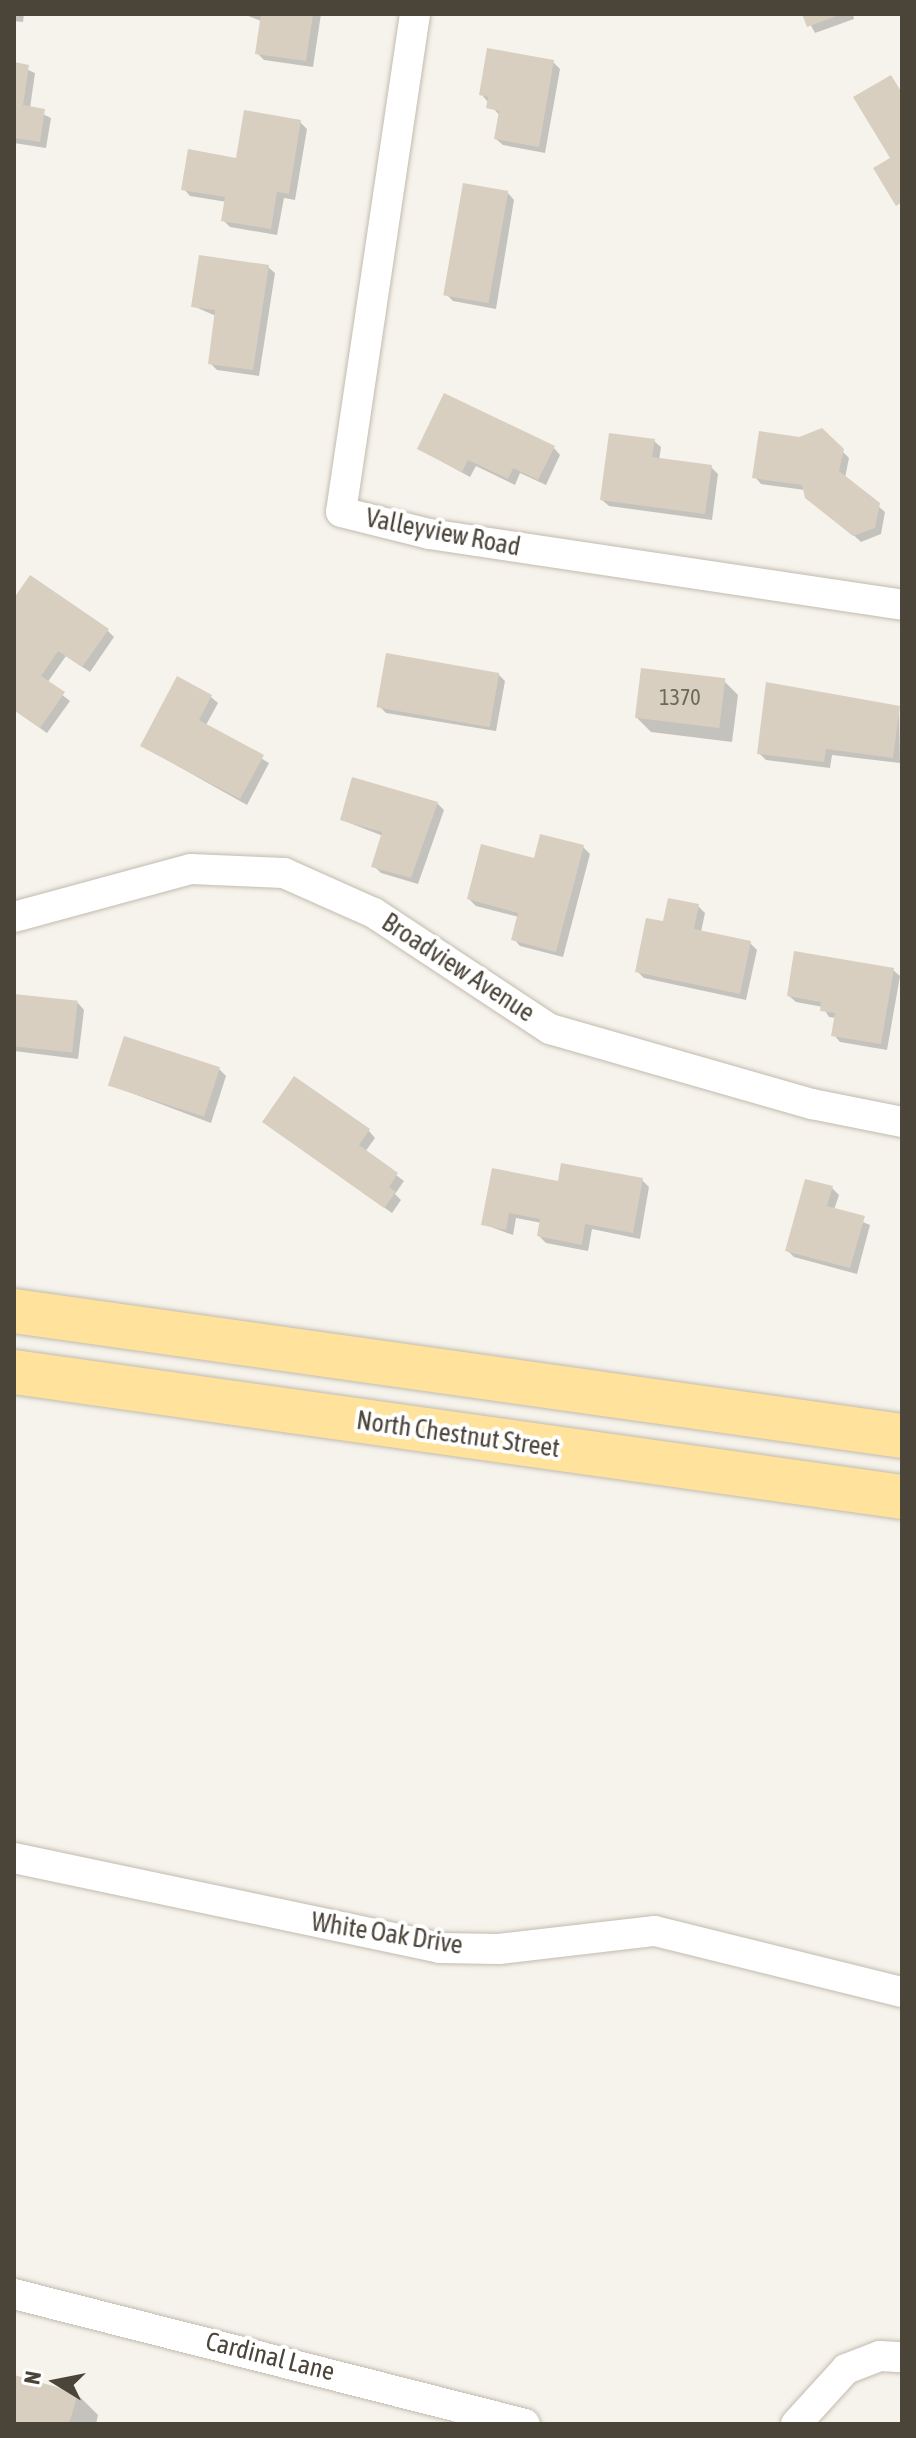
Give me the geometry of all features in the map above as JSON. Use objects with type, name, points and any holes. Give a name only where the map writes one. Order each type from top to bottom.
[{"type":"main road","points":[[14,1311],[902,1436]]},
{"type":"main road","name":"North Chestnut Street","points":[[14,1372],[902,1497]]},
{"type":"street","name":"Valleyview Road","points":[[415,14],[341,512],[429,534],[902,605]]},
{"type":"street","name":"Broadview Avenue","points":[[14,917],[191,869],[284,873],[374,913],[550,1029],[812,1104],[902,1122]]},
{"type":"street","name":"White Oak Drive","points":[[14,1858],[440,1948],[499,1949],[655,1931],[902,1992]]},
{"type":"street","name":"Cardinal Lane","points":[[14,2294],[525,2424]]},
{"type":"street","points":[[796,2424],[846,2369],[880,2356],[902,2357]]},
{"type":"building","points":[[261,14],[313,14],[306,61],[255,54]]},
{"type":"building","points":[[802,14],[842,14],[807,27]]},
{"type":"building","points":[[487,48],[554,60],[539,147],[494,139],[499,111],[486,108],[488,97],[479,95]]},
{"type":"building","points":[[14,62],[29,65],[23,105],[45,109],[40,142],[14,138]]},
{"type":"building","points":[[891,75],[902,93],[902,202],[896,206],[873,168],[890,158],[853,97]]},
{"type":"building","points":[[244,110],[301,120],[289,194],[277,192],[271,229],[221,221],[225,197],[181,190],[188,149],[236,158]]},
{"type":"building","points":[[463,183],[508,191],[489,303],[443,295]]},
{"type":"building","points":[[199,255],[269,265],[253,370],[208,364],[215,310],[191,307]]},
{"type":"building","points":[[444,393],[555,446],[538,480],[513,468],[508,479],[468,460],[462,472],[417,449]]},
{"type":"building","points":[[822,428],[844,449],[839,471],[880,503],[875,528],[853,536],[805,498],[802,485],[752,478],[759,431],[799,437]]},
{"type":"building","points":[[609,433],[655,439],[652,457],[712,465],[705,514],[600,500]]},
{"type":"building","points":[[30,575],[109,629],[82,667],[58,651],[41,676],[65,692],[40,728],[14,710],[14,598]]},
{"type":"building","points":[[386,653],[499,673],[490,727],[376,707]]},
{"type":"building","points":[[641,668],[725,678],[719,728],[635,718]]},
{"type":"building","points":[[177,676],[212,695],[199,720],[264,755],[240,799],[140,746]]},
{"type":"building","points":[[766,682],[900,706],[893,758],[826,749],[824,762],[757,754]]},
{"type":"building","points":[[352,777],[438,802],[411,878],[371,867],[382,832],[340,820]]},
{"type":"building","points":[[540,834],[584,845],[556,952],[511,940],[518,913],[467,899],[481,844],[534,858]]},
{"type":"building","points":[[668,898],[699,904],[694,929],[751,941],[740,994],[635,972],[646,918],[663,921]]},
{"type":"building","points":[[794,951],[894,968],[881,1044],[831,1036],[835,1013],[820,1011],[821,1002],[787,996]]},
{"type":"building","points":[[14,994],[78,1001],[72,1052],[14,1046]]},
{"type":"building","points":[[124,1036],[220,1067],[204,1117],[108,1085]]},
{"type":"building","points":[[294,1076],[370,1129],[359,1145],[398,1173],[389,1187],[396,1192],[384,1208],[262,1122]]},
{"type":"building","points":[[561,1163],[643,1178],[633,1233],[585,1224],[582,1245],[537,1236],[540,1219],[509,1213],[506,1230],[481,1225],[492,1168],[558,1181]]},
{"type":"building","points":[[805,1179],[833,1186],[827,1206],[865,1216],[850,1268],[785,1251]]},
{"type":"building","points":[[14,2375],[78,2393],[69,2424],[14,2424]]}]
